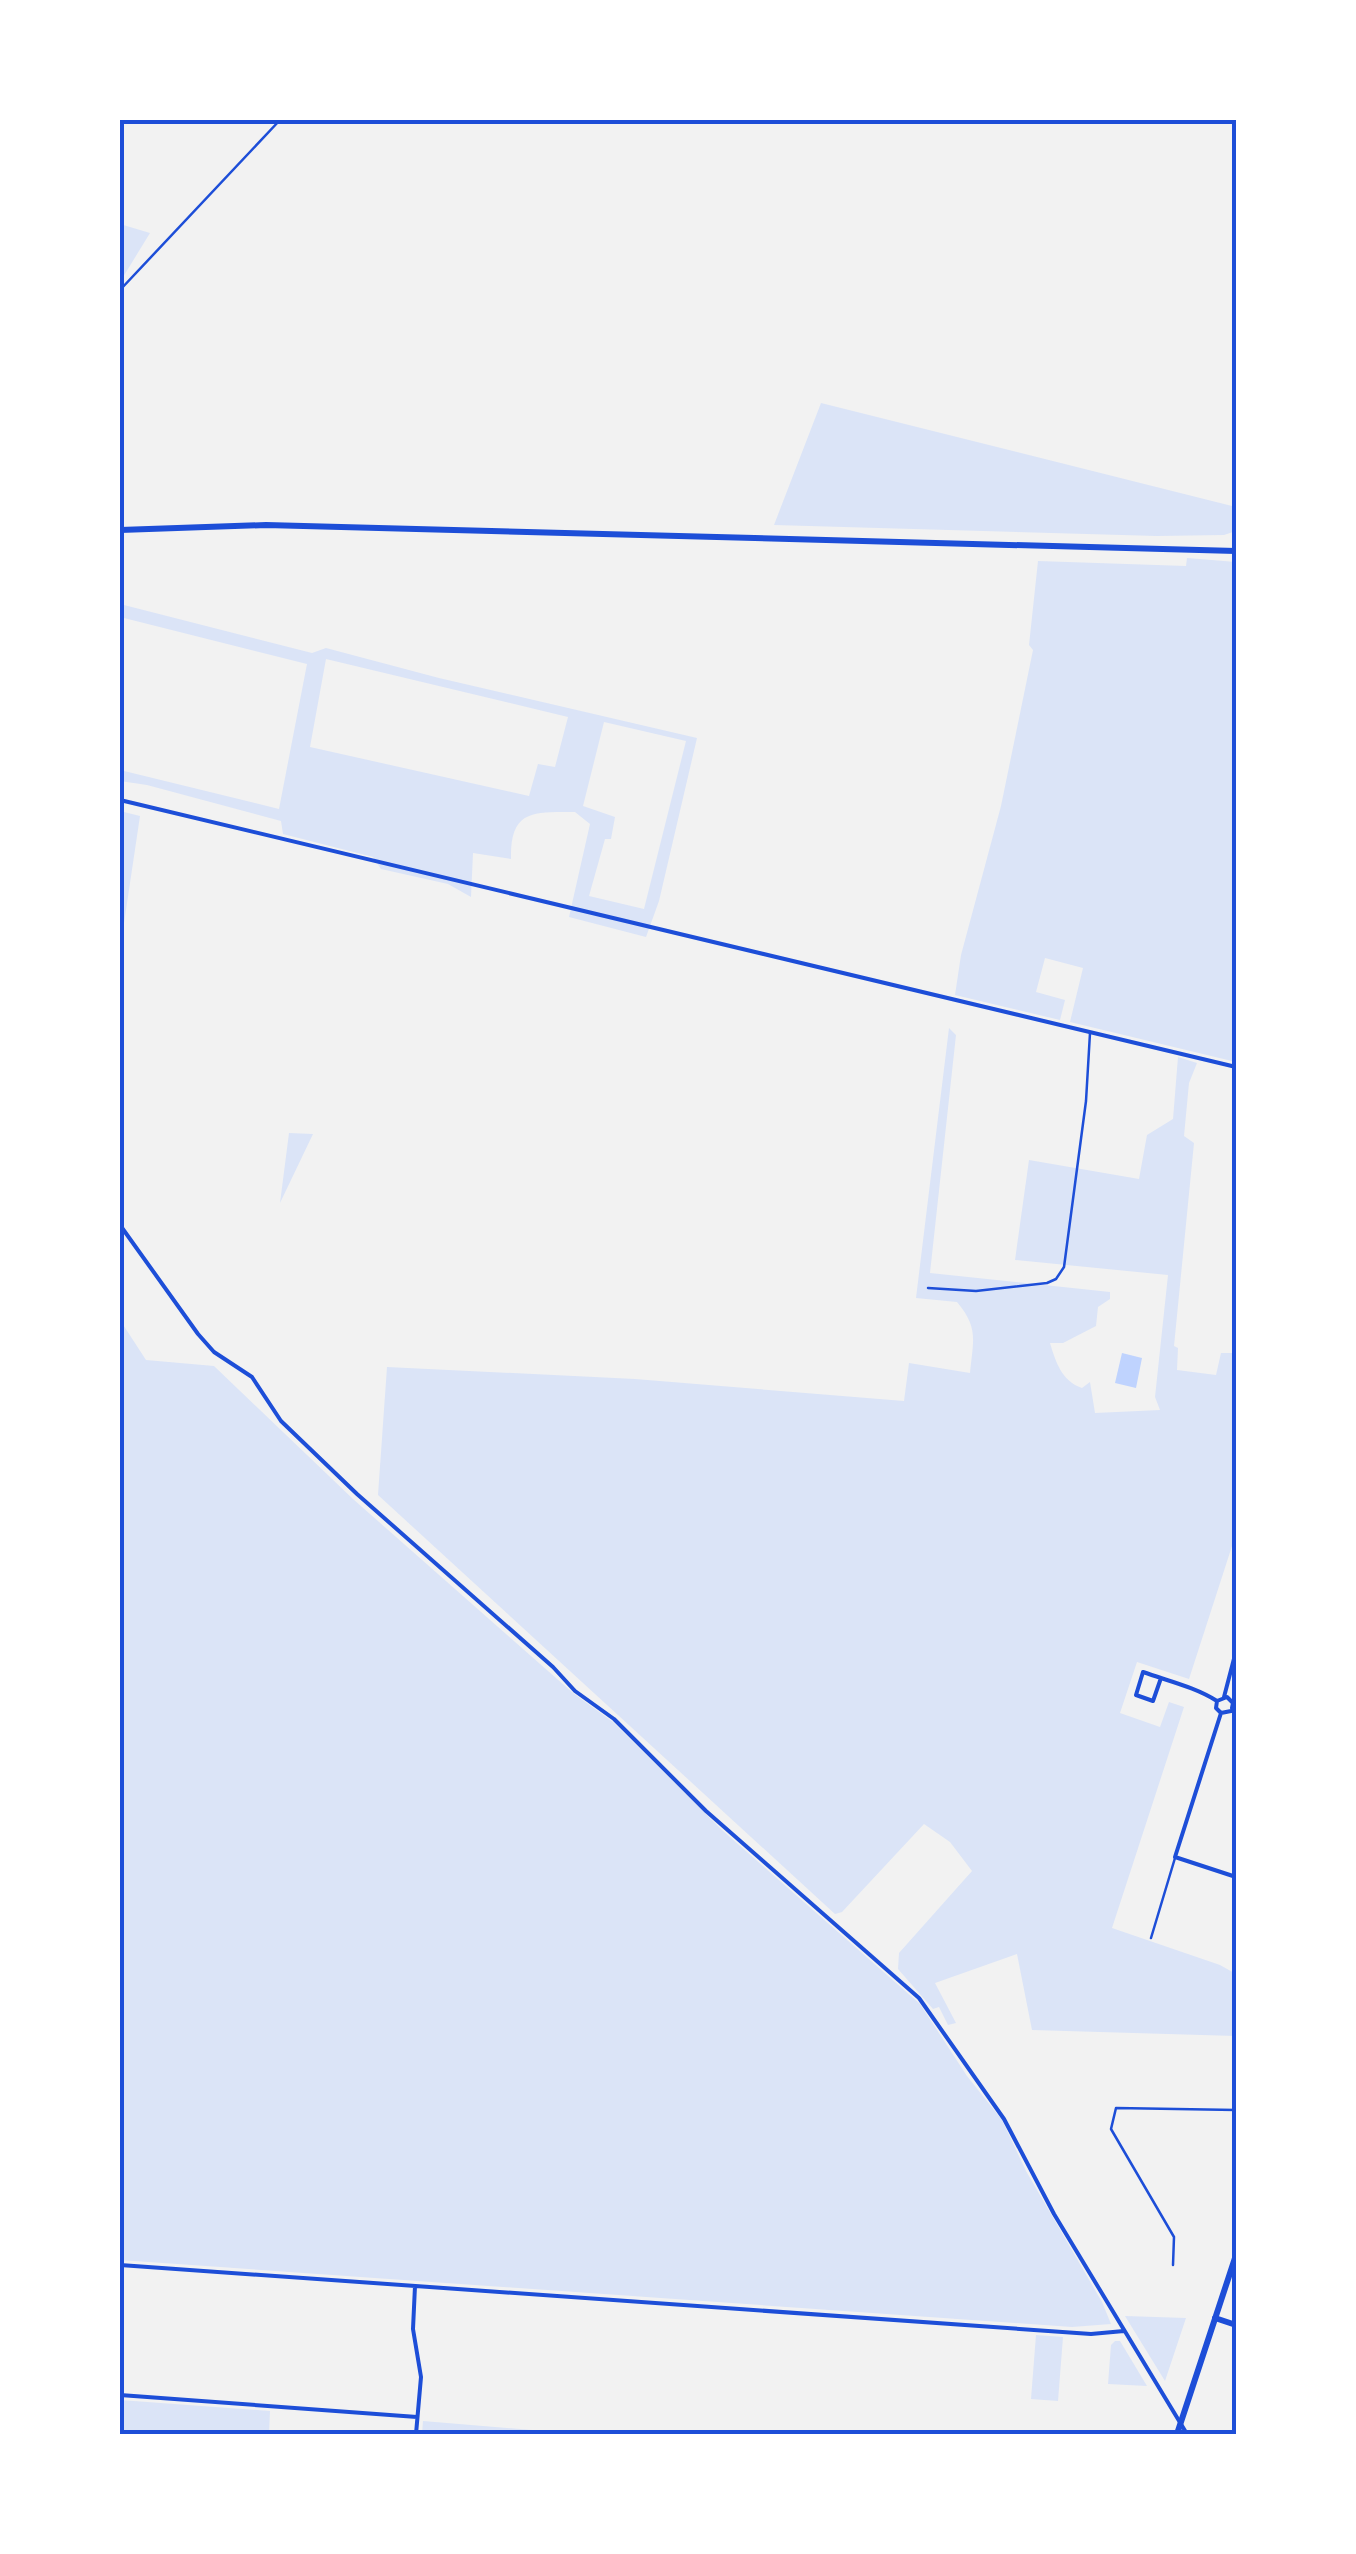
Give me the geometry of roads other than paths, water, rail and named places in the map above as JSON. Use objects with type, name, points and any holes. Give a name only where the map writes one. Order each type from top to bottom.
[{"type":"main road","points":[[120,530],[266,524],[1236,551]]},
{"type":"main road","points":[[1177,2434],[1236,2256]]},
{"type":"main road","points":[[1216,2318],[1236,2324]]},
{"type":"street","points":[[120,800],[1236,1067]]},
{"type":"street","points":[[120,1225],[198,1334],[214,1352],[252,1377],[281,1421],[575,1691],[614,1719],[706,1811],[918,1998],[1004,2120],[1036,2184],[1187,2434]]},
{"type":"street","points":[[1221,1713],[1216,1708],[1217,1701],[1224,1696],[1236,1652]]},
{"type":"street","points":[[1161,1678],[1153,1701],[1136,1695],[1144,1672],[1203,1692],[1217,1701]]},
{"type":"street","points":[[1221,1713],[1234,1709],[1232,1700],[1224,1696]]},
{"type":"street","points":[[1221,1713],[1175,1857],[1236,1876]]},
{"type":"street","points":[[120,2265],[1092,2334],[1124,2331]]},
{"type":"street","points":[[416,2286],[412,2329],[422,2377],[416,2434]]},
{"type":"street","points":[[120,2395],[417,2417]]},
{"type":"lane","points":[[928,1288],[976,1291],[1047,1283],[1064,1267],[1086,1101],[1090,1032]]},
{"type":"lane","points":[[1150,1938],[1175,1857]]},
{"type":"lane","points":[[1173,2266],[1174,2237],[1111,2129],[1116,2108],[1236,2110]]},
{"type":"water","points":[[1122,1353],[1142,1358],[1136,1388],[1115,1383]]}]
